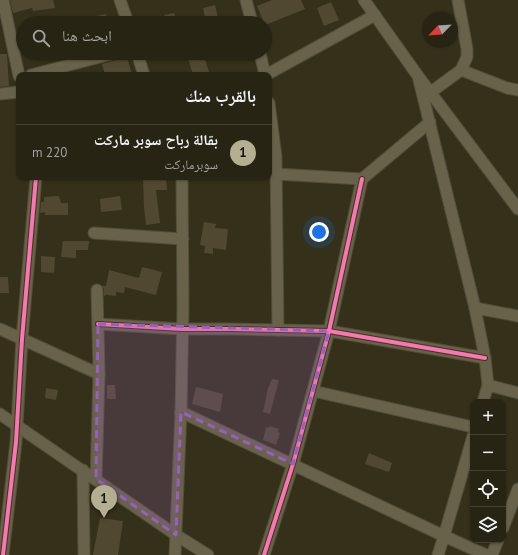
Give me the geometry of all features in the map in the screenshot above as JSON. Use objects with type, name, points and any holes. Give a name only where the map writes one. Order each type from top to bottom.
[{"type":"street","points":[[2,0],[18,72]]},
{"type":"street","points":[[120,0],[126,16]]},
{"type":"street","points":[[246,0],[250,16]]},
{"type":"street","points":[[364,0],[418,76],[518,209]]},
{"type":"street","points":[[431,92],[461,70],[467,57],[467,49],[458,0]]},
{"type":"street","points":[[271,72],[375,15]]},
{"type":"street","points":[[42,72],[88,60]]},
{"type":"street","points":[[139,60],[143,72]]},
{"type":"street","points":[[262,60],[265,72]]},
{"type":"street","points":[[461,70],[507,88],[518,90]]},
{"type":"street","points":[[418,76],[475,308],[485,358],[488,385],[484,399]]},
{"type":"street","points":[[0,94],[16,92]]},
{"type":"street","points":[[264,555],[293,464],[329,331],[362,179],[430,122]]},
{"type":"street","points":[[272,126],[276,157],[278,330]]},
{"type":"street","points":[[276,174],[362,179]]},
{"type":"street","points":[[3,555],[16,442],[22,339],[36,180]]},
{"type":"street","points":[[175,555],[181,412],[183,306],[182,180]]},
{"type":"street","points":[[94,233],[183,239]]},
{"type":"street","points":[[96,479],[99,374],[97,290]]},
{"type":"street","points":[[475,308],[518,316]]},
{"type":"street","points":[[98,324],[182,329],[329,331],[485,358]]},
{"type":"street","points":[[0,329],[99,374]]},
{"type":"street","points":[[488,385],[518,393]]},
{"type":"street","points":[[313,391],[470,426]]},
{"type":"street","points":[[181,412],[486,555]]},
{"type":"street","points":[[0,414],[176,535],[208,555]]},
{"type":"street","points":[[438,555],[470,446]]},
{"type":"street","points":[[83,470],[84,555]]},
{"type":"street","points":[[506,520],[518,489]]},
{"type":"street","points":[[492,555],[497,543]]},
{"type":"highlighted area","points":[[98,324],[329,331],[293,464],[181,412],[176,535],[96,479]]},
{"type":"building","points":[[10,0],[53,0],[55,8],[33,11],[32,8],[13,13]]},
{"type":"building","points":[[272,0],[301,0],[305,9],[272,22],[272,16],[261,16],[257,6]]},
{"type":"building","points":[[331,2],[339,20],[324,26],[317,8]]},
{"type":"building","points":[[215,5],[218,16],[205,16],[203,8]]},
{"type":"building","points":[[174,13],[175,16],[164,16]]},
{"type":"building","points":[[106,14],[106,16],[96,16]]},
{"type":"building","points":[[0,54],[7,54],[9,86],[0,87]]},
{"type":"building","points":[[117,60],[128,60],[131,72],[104,72],[102,64]]},
{"type":"building","points":[[189,60],[205,60],[209,72],[192,72]]},
{"type":"building","points":[[143,180],[166,180],[167,190],[156,190],[160,223],[146,225]]},
{"type":"building","points":[[59,196],[61,203],[68,203],[68,215],[45,215],[45,212],[40,213],[41,202],[44,202],[44,197]]},
{"type":"building","points":[[120,196],[122,210],[101,212],[100,199]]},
{"type":"building","points":[[204,222],[216,224],[215,228],[228,229],[226,250],[213,248],[213,254],[204,253],[205,246],[200,245]]},
{"type":"building","points":[[63,241],[89,241],[88,250],[76,250],[76,258],[61,257]]},
{"type":"building","points":[[41,256],[55,257],[54,273],[41,272]]},
{"type":"building","points":[[142,267],[162,272],[156,295],[125,287],[124,293],[116,292],[116,296],[107,295],[108,294],[104,296],[104,289],[102,286],[106,286],[109,270],[139,278]]},
{"type":"building","points":[[0,277],[8,277],[9,293],[0,293]]},
{"type":"building","points":[[272,379],[279,380],[270,414],[263,412],[268,388]]},
{"type":"building","points":[[107,385],[115,385],[116,399],[107,399]]},
{"type":"building","points":[[196,387],[223,394],[220,412],[192,404]]},
{"type":"building","points":[[46,388],[58,390],[56,400],[45,398]]},
{"type":"building","points":[[269,426],[279,429],[278,432],[280,433],[276,445],[263,440],[266,427],[269,428]]},
{"type":"building","points":[[369,453],[392,463],[389,472],[365,464]]},
{"type":"building","points":[[100,518],[123,521],[118,555],[93,555]]},
{"type":"cycle path","points":[[264,555],[293,464],[329,331],[362,179]]},
{"type":"cycle path","points":[[3,555],[16,442],[22,339],[36,180]]},
{"type":"cycle path","points":[[98,324],[182,329],[329,331],[485,358]]},
{"type":"place","name":"بقالة رباح سوبر ماركت","points":[[104,518]]}]
